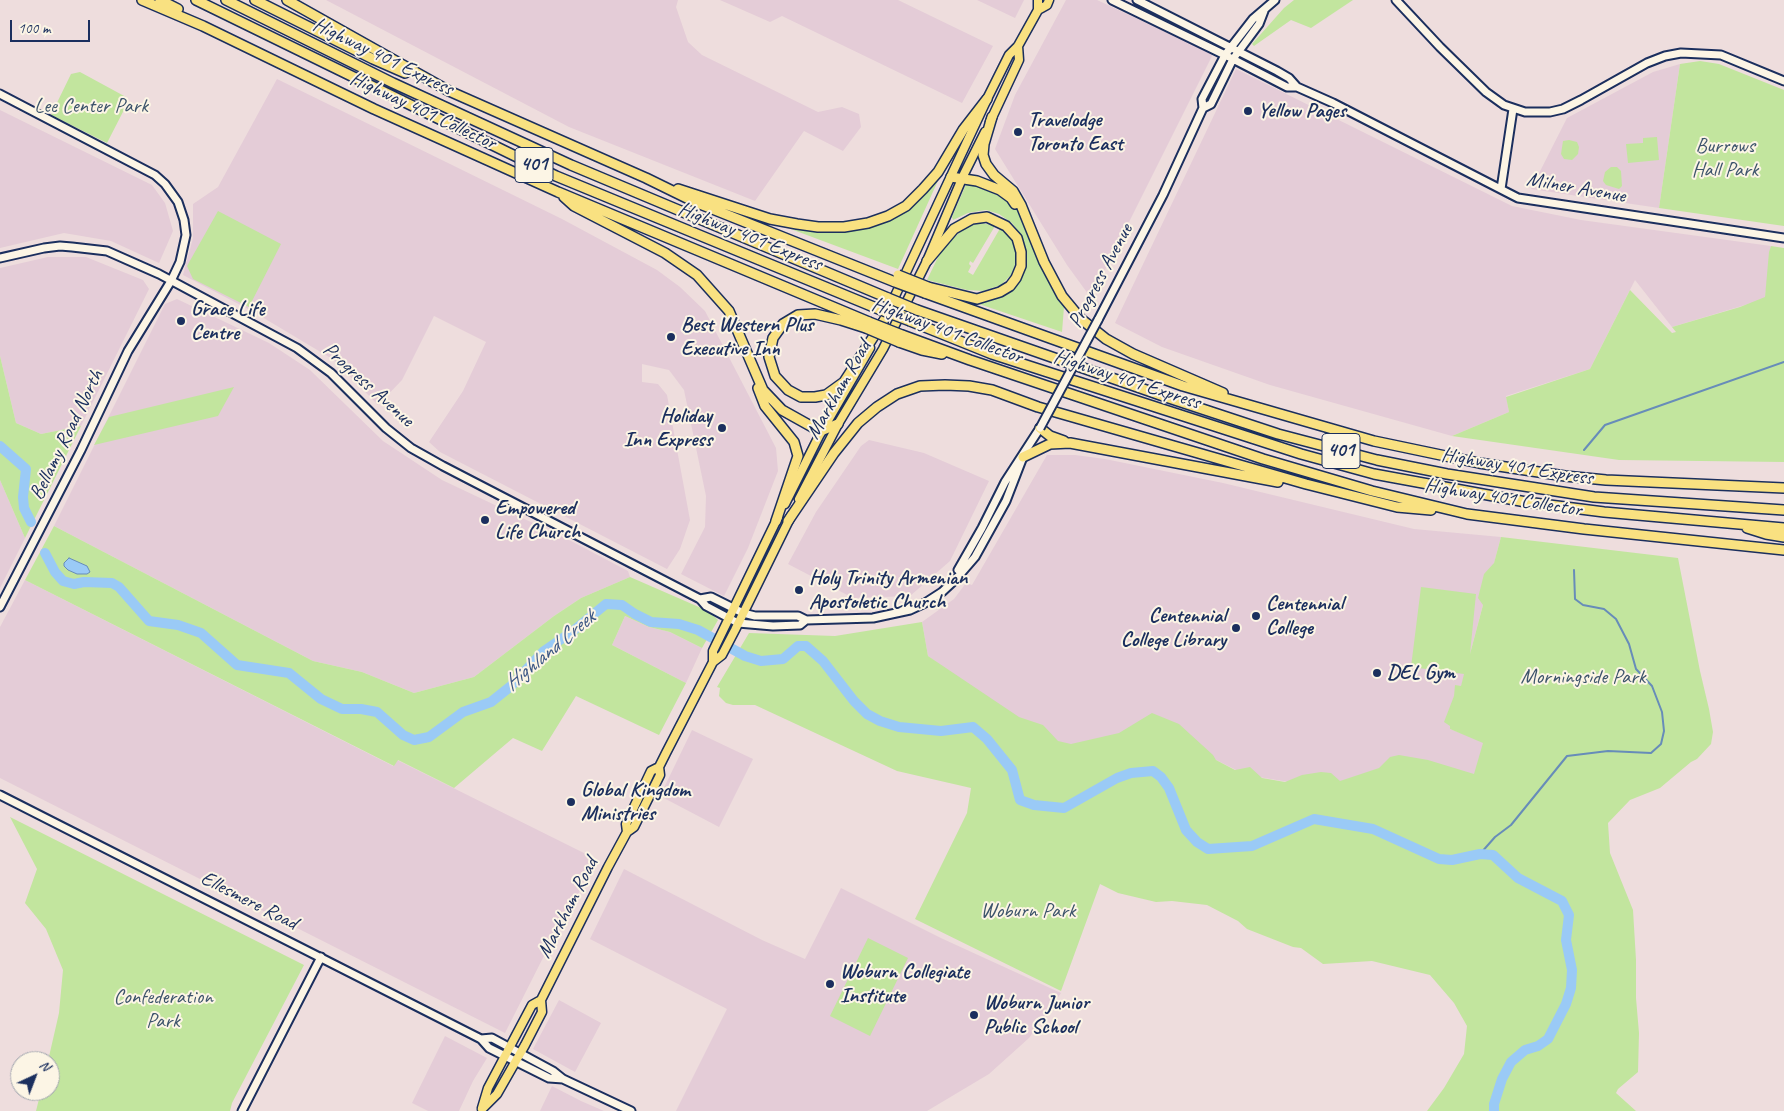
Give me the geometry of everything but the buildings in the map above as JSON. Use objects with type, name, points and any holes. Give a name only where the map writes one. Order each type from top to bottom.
[{"type":"highway","name":"Highway 401 Collector","points":[[142,0],[203,26],[374,108],[558,192],[900,338],[1263,459],[1372,491],[1467,514],[1584,529],[1784,550]]},
{"type":"highway","points":[[160,0],[203,26]]},
{"type":"highway","name":"Highway 401 Express","points":[[196,0],[556,176],[960,342],[1020,363],[1300,454],[1374,474],[1526,502],[1604,512],[1784,528]]},
{"type":"highway","name":"Highway 401 Express","points":[[226,0],[393,83],[571,165],[917,310],[1278,434],[1377,460],[1448,474],[1594,497],[1784,510]]},
{"type":"highway","points":[[254,0],[373,59],[449,91]]},
{"type":"highway","name":"Highway 401 Collector","points":[[287,0],[449,91],[646,178],[695,202],[869,271],[896,279],[1183,386],[1374,441],[1479,463],[1606,480],[1784,488]]},
{"type":"highway","points":[[646,178],[770,219],[818,227],[868,223],[888,216],[906,206],[923,189],[938,172],[963,130],[987,98]]},
{"type":"highway","points":[[992,117],[984,144],[983,155],[986,164],[994,175],[1012,191],[1027,219],[1044,262],[1062,296],[1081,319],[1106,339],[1133,354],[1253,407]]},
{"type":"highway","points":[[951,177],[977,181],[1000,190],[1012,198],[1027,219]]},
{"type":"highway","points":[[558,192],[574,206],[665,253],[697,275],[728,311],[764,390],[782,410],[816,429],[823,430],[838,424]]},
{"type":"highway","points":[[926,290],[977,298],[1000,292],[1010,286],[1016,278],[1021,266],[1021,252],[1017,238],[1006,226],[987,217],[972,219],[954,229],[927,261]]},
{"type":"highway","points":[[867,325],[815,314],[798,316],[783,324],[773,338],[770,356],[775,376],[788,390],[801,397],[826,395],[844,382],[883,322]]},
{"type":"highway","points":[[750,359],[766,406],[794,442],[798,456],[776,521]]},
{"type":"highway","points":[[788,521],[834,454],[858,423],[877,407],[897,394],[920,386],[969,386],[992,390],[1038,406],[1306,484],[1397,507],[1467,514]]},
{"type":"highway","points":[[1040,428],[1050,436],[1070,443],[1286,483],[1306,484]]},
{"type":"highway","points":[[1023,457],[1050,444],[1070,443]]},
{"type":"highway","points":[[1730,523],[1766,534],[1784,536]]},
{"type":"main road","name":"Markham Road","points":[[713,662],[713,651],[776,521],[823,430],[865,359],[987,98],[1009,55],[1018,46],[1038,10],[1038,0]]},
{"type":"main road","name":"Markham Road","points":[[1038,10],[1047,5],[1049,0]]},
{"type":"main road","name":"Milner Avenue","points":[[1112,0],[1287,87],[1297,87],[1333,103],[1518,198],[1784,238]]},
{"type":"main road","name":"Milner Avenue","points":[[1137,0],[1277,71],[1289,78],[1297,87]]},
{"type":"main road","name":"Progress Avenue","points":[[964,567],[1005,482],[1023,457],[1040,428],[1163,195],[1203,108],[1202,100],[1225,55],[1253,19],[1275,0]]},
{"type":"main road","points":[[1396,0],[1486,92],[1495,100],[1513,109],[1533,113],[1563,109],[1647,63],[1665,56],[1681,53],[1721,56],[1784,81]]},
{"type":"main road","name":"Progress Avenue","points":[[1203,108],[1211,104],[1233,59],[1259,24],[1264,11]]},
{"type":"main road","name":"Markham Road","points":[[481,1110],[497,1094],[521,1053],[542,1012],[541,1000],[627,832],[634,827],[660,775],[659,767],[713,662],[724,651],[838,424],[883,349],[927,261],[962,179],[1019,60],[1018,46]]},
{"type":"main road","name":"Bellamy Road North","points":[[0,94],[154,175],[165,184],[180,205],[186,235],[180,262],[171,281],[124,360],[81,450],[0,607]]},
{"type":"main road","points":[[1501,189],[1513,109]]},
{"type":"main road","name":"Progress Avenue","points":[[0,258],[60,246],[107,251],[231,311],[297,348],[331,373],[386,428],[411,448],[448,469],[700,598],[706,606],[738,623],[773,626],[800,625],[806,620]]},
{"type":"main road","name":"Progress Avenue","points":[[700,598],[711,597],[743,613],[755,616],[798,616],[806,620],[873,618],[910,610],[942,592],[975,557],[1013,485],[1023,457]]},
{"type":"main road","points":[[988,518],[993,526]]},
{"type":"main road","name":"Ellesmere Road","points":[[0,795],[481,1039],[489,1048],[516,1062],[549,1078],[563,1079]]},
{"type":"main road","points":[[242,1111],[321,957]]},
{"type":"main road","name":"Markham Road","points":[[481,1110],[488,1088],[532,1005],[541,1000]]},
{"type":"main road","name":"Ellesmere Road","points":[[481,1039],[492,1038],[553,1070],[563,1079],[631,1111]]},
{"type":"shaded area","points":[[326,0],[678,0],[676,7],[688,42],[702,55],[818,112],[842,107],[859,114],[861,127],[843,151],[804,131],[755,201],[569,127]]},
{"type":"shaded area","points":[[720,0],[898,0],[993,46],[962,103],[782,16],[770,22]]},
{"type":"shaded area","points":[[977,0],[1024,0],[1015,18]]},
{"type":"shaded area","points":[[1066,0],[1097,0],[1213,54],[1091,298],[1067,265],[995,149],[1015,95]]},
{"type":"shaded area","points":[[1680,64],[1659,208],[1531,189],[1567,118],[1653,72]]},
{"type":"shaded area","points":[[1236,69],[1512,206],[1581,220],[1771,246],[1765,299],[1672,327],[1635,280],[1590,369],[1506,396],[1509,412],[1452,436],[1270,385],[1162,347],[1115,323]]},
{"type":"shaded area","points":[[277,79],[562,219],[657,270],[680,287],[705,311],[776,448],[778,471],[748,548],[724,596],[681,574],[705,527],[706,496],[684,390],[669,370],[642,364],[642,382],[658,384],[667,395],[690,520],[680,549],[667,569],[440,452],[429,442],[463,391],[486,342],[434,316],[402,380],[378,405],[334,360],[252,311],[183,275],[193,238],[193,204],[218,187]]},
{"type":"shaded area","points":[[0,110],[152,185],[165,203],[173,231],[159,263],[111,241],[64,233],[0,248]]},
{"type":"shaded area","points":[[48,257],[86,257],[143,280],[149,289],[81,426],[41,434],[16,423],[0,356],[0,268]]},
{"type":"shaded area","points":[[177,299],[269,343],[310,370],[383,441],[442,480],[571,541],[628,571],[630,577],[581,598],[554,616],[474,677],[414,693],[362,672],[313,661],[54,526],[165,304]]},
{"type":"shaded area","points":[[869,440],[924,453],[989,481],[950,561],[910,596],[853,598],[788,564],[816,512],[861,446]]},
{"type":"shaded area","name":"Centennial College","points":[[1047,455],[1075,455],[1105,459],[1223,483],[1414,529],[1501,537],[1450,729],[1488,743],[1469,790],[1320,787],[1246,775],[1196,750],[1084,756],[1009,717],[928,656],[922,622],[954,599],[966,583],[972,585]]},
{"type":"shaded area","points":[[0,480],[25,538],[0,588]]},
{"type":"shaded area","points":[[25,580],[393,766],[397,760],[596,859],[556,938],[554,936],[505,1033],[0,778],[0,627]]},
{"type":"shaded area","points":[[625,616],[649,627],[670,632],[702,648],[686,683],[612,645]]},
{"type":"shaded area","points":[[692,730],[753,759],[719,827],[660,796]]},
{"type":"shaded area","points":[[624,869],[762,940],[805,959],[841,888],[943,939],[1061,993],[1029,1038],[989,1074],[927,1111],[676,1111],[727,1009],[590,939]]},
{"type":"shaded area","points":[[559,1000],[601,1023],[575,1072],[533,1049]]},
{"type":"shaded area","points":[[445,1036],[487,1058],[473,1081],[459,1111],[428,1111],[412,1103]]},
{"type":"shaded area","points":[[552,1086],[581,1101],[604,1111],[540,1111]]},
{"type":"green space","points":[[1294,0],[1353,0],[1311,28],[1291,20],[1254,46],[1252,44],[1284,8]]},
{"type":"green space","name":"Burrows Hall Park","points":[[1700,61],[1719,64],[1784,90],[1784,226],[1659,208],[1680,64]]},
{"type":"green space","name":"Lee Center Park","points":[[80,72],[126,97],[127,104],[107,143],[51,115],[71,74]]},
{"type":"green space","points":[[1657,137],[1659,160],[1628,163],[1626,144],[1643,143],[1643,138]]},
{"type":"green space","points":[[1563,141],[1577,142],[1579,147],[1578,154],[1572,160],[1564,159],[1561,154]]},
{"type":"green space","points":[[1611,167],[1617,167],[1621,171],[1622,186],[1619,189],[1606,185],[1603,181],[1605,172]]},
{"type":"green space","points":[[941,174],[898,269],[786,226],[827,230],[889,219]]},
{"type":"green space","points":[[967,182],[1011,201],[1023,219],[1050,282],[1064,307],[1062,332],[970,301],[1008,290],[1025,251],[1021,235],[1012,223],[999,214],[986,210],[968,213],[953,220],[952,217]]},
{"type":"green space","points":[[218,211],[281,244],[249,307],[193,279],[187,266]]},
{"type":"green space","points":[[982,223],[995,226],[973,263],[970,261],[969,264],[971,266],[968,272],[973,275],[1002,225],[1015,242],[1015,265],[1011,275],[1001,285],[983,291],[967,290],[927,280],[940,253],[949,242],[967,226]]},
{"type":"green space","points":[[1771,246],[1784,248],[1784,462],[1619,460],[1452,436],[1509,412],[1506,397],[1590,369],[1630,290],[1672,333],[1676,332],[1672,327],[1740,307],[1765,297]]},
{"type":"green space","points":[[0,356],[16,423],[41,434],[81,426],[25,538],[0,480]]},
{"type":"green space","points":[[234,387],[218,416],[94,445],[109,417]]},
{"type":"green space","points":[[54,526],[313,661],[362,672],[414,693],[474,677],[554,616],[581,598],[630,577],[708,611],[718,620],[702,648],[670,632],[649,627],[625,616],[612,645],[686,683],[659,735],[576,696],[542,751],[513,738],[454,788],[398,760],[394,766],[25,580]]},
{"type":"green space","name":"Morningside Park","points":[[1501,537],[1678,558],[1709,709],[1713,732],[1711,744],[1697,759],[1660,788],[1630,800],[1608,823],[1610,853],[1633,910],[1639,1033],[1638,1072],[1618,1089],[1616,1093],[1636,1111],[1427,1111],[1444,1088],[1464,1054],[1467,1026],[1454,1003],[1430,975],[1372,961],[1323,964],[1301,948],[1293,947],[1247,929],[1238,921],[1207,905],[1172,901],[1156,902],[1118,893],[1100,884],[1061,991],[915,919],[967,813],[971,788],[897,771],[755,705],[733,705],[726,703],[719,696],[720,688],[717,687],[749,633],[835,636],[922,622],[928,656],[1019,717],[1043,725],[1058,741],[1071,744],[1119,733],[1152,713],[1179,724],[1216,760],[1235,770],[1250,767],[1262,778],[1285,782],[1302,775],[1321,772],[1331,773],[1340,781],[1379,768],[1390,757],[1399,755],[1428,760],[1474,774],[1483,743],[1450,729],[1450,726],[1444,722],[1454,696],[1455,685],[1461,686],[1464,674],[1411,667],[1421,587],[1476,594],[1470,654],[1483,605],[1478,598],[1484,574],[1494,563]]},
{"type":"green space","name":"Confederation Park","points":[[10,817],[304,965],[232,1103],[230,1111],[36,1111],[38,1101],[60,1101],[60,1051],[50,1051],[59,1013],[63,970],[46,929],[25,903],[37,869]]},
{"type":"green space","points":[[868,938],[908,958],[870,1036],[830,1016]]},
{"type":"water","points":[[69,558],[87,566],[90,572],[87,574],[77,574],[68,570],[64,563]]},
{"type":"waterway","points":[[1584,450],[1605,425],[1784,362]]},
{"type":"waterway","name":"Highland Creek","points":[[0,446],[26,469],[23,497],[24,508],[31,522]]},
{"type":"waterway","name":"Highland Creek","points":[[45,553],[55,572],[63,581],[74,584],[84,582],[112,583],[119,587],[149,621],[178,625],[201,633],[237,665],[289,673],[321,699],[342,709],[361,709],[377,712],[403,735],[414,740],[429,737],[463,712],[491,702],[511,686],[544,651],[573,631],[606,604],[622,605],[651,622],[679,624],[698,630],[745,656],[761,661],[783,659],[798,646],[806,646],[823,661],[854,701],[867,714],[880,721],[899,727],[941,731],[973,727],[987,739],[1012,770],[1020,800],[1034,805],[1064,808],[1117,778],[1131,773],[1153,771],[1161,777],[1169,788],[1186,830],[1197,842],[1208,849],[1252,846],[1314,819],[1373,829],[1439,859],[1452,860],[1480,854],[1493,855],[1518,878],[1562,901],[1569,915],[1566,940],[1572,970],[1571,988],[1566,1004],[1548,1039],[1538,1046],[1525,1050],[1511,1062],[1502,1079],[1494,1104],[1494,1111]]},
{"type":"waterway","points":[[1480,854],[1495,837],[1511,825],[1567,756],[1608,751],[1651,753],[1661,744],[1664,731],[1662,712],[1652,686],[1636,669],[1629,644],[1616,619],[1604,609],[1583,605],[1575,599],[1574,570]]},
{"type":"place","name":"Yellow Pages","points":[[1248,111]]},
{"type":"place","name":"Travelodge Toronto East","points":[[1018,132]]},
{"type":"place","name":"Grace Life Centre","points":[[181,321]]},
{"type":"place","name":"Best Western Plus Executive Inn","points":[[671,337]]},
{"type":"place","name":"Holiday Inn Express","points":[[722,428]]},
{"type":"place","name":"Empowered Life Church","points":[[485,520]]},
{"type":"place","name":"Holy Trinity Armenian Apostoletic Church","points":[[799,590]]},
{"type":"place","name":"Centennial College","points":[[1256,616]]},
{"type":"place","name":"Centennial College Library","points":[[1236,628]]},
{"type":"place","name":"DEL Gym","points":[[1377,673]]},
{"type":"place","name":"Global Kingdom Ministries","points":[[571,802]]},
{"type":"place","name":"Woburn Collegiate Institute","points":[[830,984]]},
{"type":"place","name":"Woburn Junior Public School","points":[[974,1015]]},
{"type":"park label","name":"Woburn Park","points":[[1028,911]]}]
